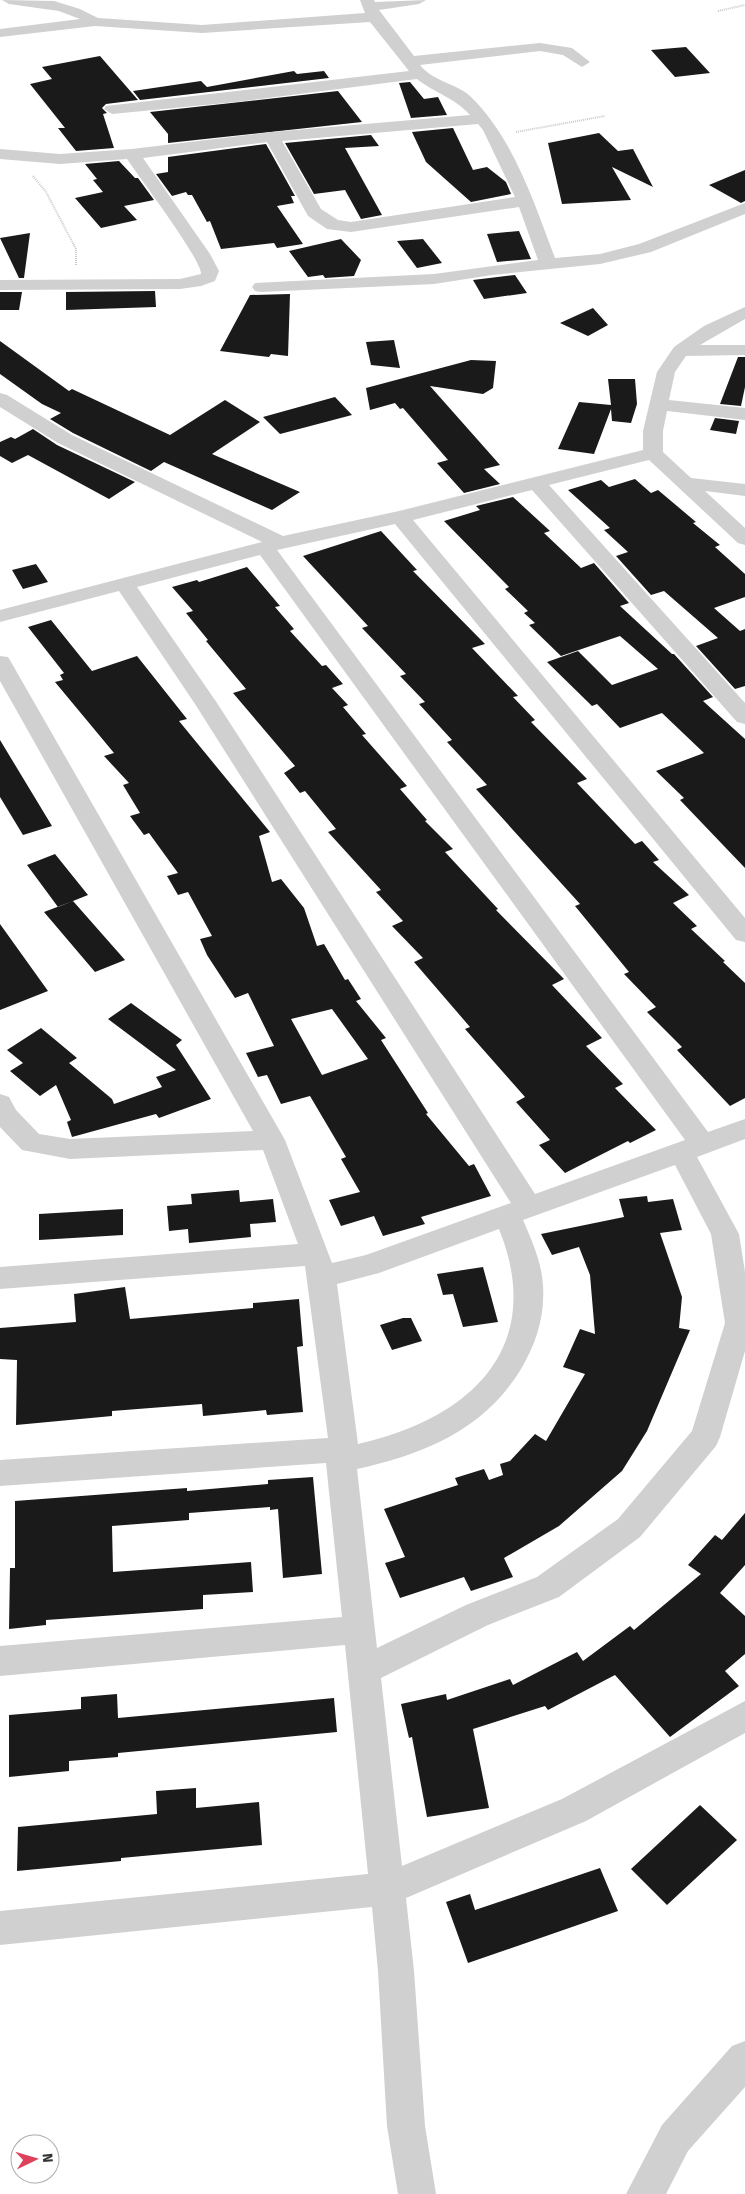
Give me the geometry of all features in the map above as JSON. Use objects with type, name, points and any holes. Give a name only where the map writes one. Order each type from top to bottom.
[{"type":"street","points":[[9,0],[56,5],[77,10],[95,22]]},
{"type":"street","points":[[0,33],[95,22],[202,29],[241,28],[419,0]]},
{"type":"street","points":[[371,8],[416,68],[433,84],[464,99],[483,118],[525,200],[548,264]]},
{"type":"street","points":[[112,109],[236,97],[540,47],[566,51],[582,62]]},
{"type":"street","points":[[2,155],[60,159],[132,154],[272,137],[483,118]]},
{"type":"street","points":[[272,137],[314,212],[339,227],[351,227],[525,200]]},
{"type":"street","points":[[0,285],[180,284],[201,281],[209,277],[210,271],[201,254],[132,154]]},
{"type":"street","points":[[261,287],[397,282],[622,255],[645,248],[745,208]]},
{"type":"street","points":[[745,312],[710,330],[680,351],[666,372],[654,431],[653,453],[745,539]]},
{"type":"street","points":[[680,351],[745,350]]},
{"type":"street","points":[[0,399],[64,439],[273,545],[692,1148],[725,1234],[739,1324],[705,1437],[629,1528],[548,1587],[477,1616],[364,1670]]},
{"type":"street","points":[[660,404],[745,414]]},
{"type":"street","points":[[0,616],[273,545],[400,517],[653,453]]},
{"type":"street","points":[[536,482],[745,717]]},
{"type":"street","points":[[687,483],[745,490]]},
{"type":"street","points":[[400,517],[745,934]]},
{"type":"street","points":[[0,1473],[342,1455],[385,1450],[430,1435],[464,1414],[493,1390],[514,1355],[526,1325],[529,1286],[523,1257],[519,1212],[206,703],[125,585]]},
{"type":"street","points":[[0,662],[272,1140],[319,1266],[342,1455],[358,1630],[364,1670],[396,1971],[406,2126],[417,2194]]},
{"type":"street","points":[[0,1104],[6,1116],[31,1143],[70,1149],[272,1140]]},
{"type":"street","points":[[0,1278],[369,1265],[745,1129]]},
{"type":"street","points":[[0,1661],[358,1630]]},
{"type":"street","points":[[0,1928],[387,1889],[574,1810],[745,1716]]},
{"type":"street","points":[[645,2194],[675,2138],[745,2059]]},
{"type":"path","points":[[718,11],[745,5]]},
{"type":"path","points":[[493,136],[605,116]]},
{"type":"path","points":[[2,155],[27,168],[46,192],[76,249],[76,285]]},
{"type":"building","points":[[686,47],[710,73],[675,77],[651,50]]},
{"type":"building","points":[[100,56],[138,100],[106,104],[102,108],[107,113],[103,114],[114,148],[76,151],[58,128],[65,128],[30,84],[52,79],[42,67]]},
{"type":"building","points":[[294,71],[297,74],[324,71],[329,78],[140,100],[133,91],[201,81],[207,87]]},
{"type":"building","points":[[410,82],[424,99],[438,97],[447,115],[411,118],[399,83]]},
{"type":"building","points":[[338,91],[362,122],[168,143],[168,134],[150,112]]},
{"type":"building","points":[[453,128],[473,170],[487,167],[506,182],[511,194],[471,202],[426,162],[412,132]]},
{"type":"building","points":[[599,133],[618,151],[633,149],[653,187],[612,167],[631,200],[562,204],[548,143]]},
{"type":"building","points":[[371,135],[379,146],[345,148],[382,215],[361,219],[345,190],[314,194],[285,143]]},
{"type":"building","points":[[266,144],[295,196],[291,196],[294,203],[277,206],[303,244],[277,248],[274,243],[221,249],[210,221],[207,222],[192,195],[188,195],[186,192],[172,196],[156,174],[168,172],[168,157]]},
{"type":"building","points":[[119,161],[135,178],[138,178],[154,200],[124,206],[137,220],[101,228],[75,198],[103,192],[93,180],[97,179],[85,164]]},
{"type":"building","points":[[745,170],[745,201],[741,203],[709,185]]},
{"type":"building","points":[[519,231],[531,259],[497,262],[487,234]]},
{"type":"building","points":[[30,233],[24,278],[19,278],[0,238]]},
{"type":"building","points":[[341,239],[361,260],[354,276],[325,278],[323,275],[308,277],[289,251]]},
{"type":"building","points":[[423,239],[442,263],[417,268],[397,241]]},
{"type":"building","points":[[515,275],[527,293],[484,299],[473,280]]},
{"type":"building","points":[[155,291],[156,307],[66,310],[66,292]]},
{"type":"building","points":[[0,292],[22,292],[19,310],[0,310]]},
{"type":"building","points":[[290,294],[288,356],[271,354],[269,357],[220,351],[250,295]]},
{"type":"building","points":[[593,308],[608,325],[588,336],[560,323]]},
{"type":"building","points":[[394,340],[400,368],[371,365],[366,342]]},
{"type":"building","points":[[0,341],[69,391],[72,389],[170,435],[225,400],[260,422],[212,454],[300,492],[272,510],[164,462],[151,471],[73,433],[50,419],[61,413],[42,404],[0,374]]},
{"type":"building","points":[[738,357],[745,357],[745,387],[741,406],[720,404]]},
{"type":"building","points":[[471,360],[496,361],[493,388],[483,394],[430,386],[500,465],[484,469],[500,484],[464,493],[437,463],[448,460],[403,408],[400,409],[395,403],[370,410],[366,388]]},
{"type":"building","points":[[608,379],[635,379],[637,404],[631,423],[612,421],[611,409],[594,454],[558,449],[579,402],[611,405]]},
{"type":"building","points":[[335,397],[352,415],[280,434],[263,417]]},
{"type":"building","points":[[715,418],[739,421],[736,434],[710,430]]},
{"type":"building","points":[[33,429],[57,445],[135,482],[109,499],[28,455],[12,463],[0,456],[0,442],[11,437],[15,439]]},
{"type":"building","points":[[635,479],[651,493],[658,490],[696,522],[693,523],[720,545],[715,547],[745,574],[745,597],[714,608],[740,631],[745,629],[745,686],[735,689],[696,646],[718,638],[664,591],[651,595],[616,556],[628,552],[604,530],[610,528],[568,490],[601,480],[609,487]]},
{"type":"building","points":[[513,497],[550,531],[544,533],[581,568],[594,563],[629,603],[620,606],[674,654],[713,697],[703,701],[745,739],[745,868],[680,800],[684,798],[656,771],[704,753],[662,713],[620,728],[597,704],[592,706],[547,662],[578,651],[612,685],[658,669],[620,636],[561,656],[529,625],[535,623],[524,613],[528,611],[505,589],[509,587],[444,521],[480,510],[476,506]]},
{"type":"building","points":[[381,531],[417,570],[413,571],[485,644],[472,648],[518,696],[513,697],[535,720],[531,722],[587,779],[577,783],[635,844],[642,841],[659,860],[653,862],[689,895],[673,903],[697,926],[691,929],[745,983],[745,1098],[730,1106],[677,1050],[682,1047],[647,1012],[656,1007],[624,974],[629,972],[575,906],[580,904],[476,789],[487,785],[447,742],[452,740],[419,704],[425,702],[400,676],[406,674],[362,628],[368,626],[303,556]]},
{"type":"building","points":[[36,564],[48,582],[23,589],[12,570]]},
{"type":"building","points":[[247,567],[280,606],[275,607],[294,629],[290,631],[322,666],[326,665],[343,684],[332,688],[348,705],[343,707],[366,734],[362,735],[407,786],[400,789],[427,820],[425,821],[453,849],[445,852],[498,909],[496,910],[564,979],[552,985],[602,1038],[586,1046],[623,1084],[615,1088],[656,1130],[630,1143],[628,1141],[565,1173],[539,1145],[550,1140],[516,1102],[525,1097],[465,1029],[470,1027],[414,962],[423,958],[392,926],[403,921],[376,892],[381,890],[328,832],[336,829],[305,791],[300,793],[284,773],[295,766],[233,693],[246,689],[206,641],[208,640],[186,613],[193,611],[172,587],[197,580],[199,582]]},
{"type":"building","points":[[51,620],[92,671],[137,656],[187,719],[179,721],[270,832],[259,836],[272,882],[281,879],[304,908],[317,946],[324,944],[345,980],[348,979],[361,999],[356,1001],[386,1038],[381,1040],[428,1113],[426,1114],[469,1166],[474,1164],[491,1196],[421,1217],[425,1224],[383,1236],[374,1216],[341,1226],[329,1200],[360,1192],[341,1159],[346,1157],[310,1096],[281,1104],[267,1075],[258,1077],[246,1053],[274,1046],[248,993],[235,998],[207,955],[200,939],[212,936],[188,892],[178,895],[167,876],[178,873],[149,833],[144,835],[130,816],[140,813],[123,785],[129,783],[104,756],[114,753],[55,682],[63,680],[60,675],[64,673],[28,627]],"holes":[[[332,1009],[368,1059],[322,1075],[291,1019]]]},
{"type":"building","points":[[0,740],[52,826],[23,835],[0,797]]},
{"type":"building","points":[[55,854],[88,895],[58,907],[27,865]]},
{"type":"building","points":[[73,901],[125,960],[95,972],[44,912]]},
{"type":"building","points":[[0,924],[48,991],[0,1010]]},
{"type":"building","points":[[131,1003],[182,1040],[176,1045],[211,1099],[159,1118],[156,1114],[72,1137],[67,1122],[71,1120],[56,1085],[40,1096],[10,1071],[23,1063],[7,1050],[41,1028],[77,1058],[69,1063],[112,1099],[114,1104],[162,1087],[156,1077],[176,1070],[108,1019]]},
{"type":"building","points":[[239,1190],[240,1202],[273,1199],[276,1222],[250,1224],[251,1237],[189,1243],[188,1229],[169,1231],[167,1206],[192,1204],[191,1194]]},
{"type":"building","points":[[647,1196],[648,1202],[673,1199],[682,1230],[660,1233],[682,1297],[679,1328],[690,1330],[647,1431],[622,1471],[559,1526],[504,1558],[513,1577],[471,1591],[464,1577],[400,1598],[385,1563],[405,1557],[384,1509],[458,1485],[455,1478],[484,1469],[489,1480],[503,1475],[500,1464],[510,1461],[535,1434],[546,1441],[585,1374],[563,1367],[580,1329],[595,1334],[590,1275],[579,1247],[552,1255],[541,1234],[624,1217],[619,1199]]},
{"type":"building","points":[[123,1209],[123,1235],[39,1240],[39,1214]]},
{"type":"building","points":[[483,1267],[498,1322],[463,1327],[453,1294],[443,1295],[437,1274]]},
{"type":"building","points":[[125,1287],[130,1319],[253,1308],[253,1303],[299,1299],[303,1346],[297,1347],[303,1412],[267,1415],[266,1410],[203,1416],[202,1404],[112,1411],[112,1416],[16,1425],[17,1360],[0,1359],[0,1328],[76,1322],[74,1294]]},
{"type":"building","points":[[403,1318],[411,1318],[422,1341],[392,1350],[380,1325]]},
{"type":"building","points":[[313,1477],[322,1574],[283,1578],[278,1509],[270,1510],[270,1507],[189,1513],[189,1520],[112,1526],[113,1572],[251,1562],[253,1592],[203,1595],[203,1609],[46,1620],[46,1625],[9,1629],[10,1568],[15,1568],[15,1501],[187,1488],[187,1491],[268,1484],[268,1480]]},
{"type":"building","points":[[745,1513],[745,1565],[720,1593],[745,1616],[745,1654],[725,1671],[739,1686],[670,1737],[615,1675],[548,1710],[545,1706],[473,1729],[489,1808],[427,1817],[412,1737],[409,1738],[401,1704],[446,1694],[447,1700],[510,1679],[513,1685],[577,1652],[583,1661],[630,1626],[634,1630],[701,1574],[688,1565],[715,1535],[722,1540]]},
{"type":"building","points":[[117,1694],[118,1718],[334,1698],[337,1732],[118,1753],[118,1757],[69,1761],[69,1771],[9,1777],[9,1715],[81,1709],[81,1697]]},
{"type":"building","points":[[196,1788],[196,1808],[259,1802],[262,1845],[121,1858],[121,1861],[17,1871],[18,1827],[157,1814],[156,1791]]},
{"type":"building","points":[[700,1805],[737,1840],[667,1905],[631,1869]]},
{"type":"building","points":[[600,1868],[618,1911],[468,1963],[446,1902],[470,1894],[475,1910]]}]
